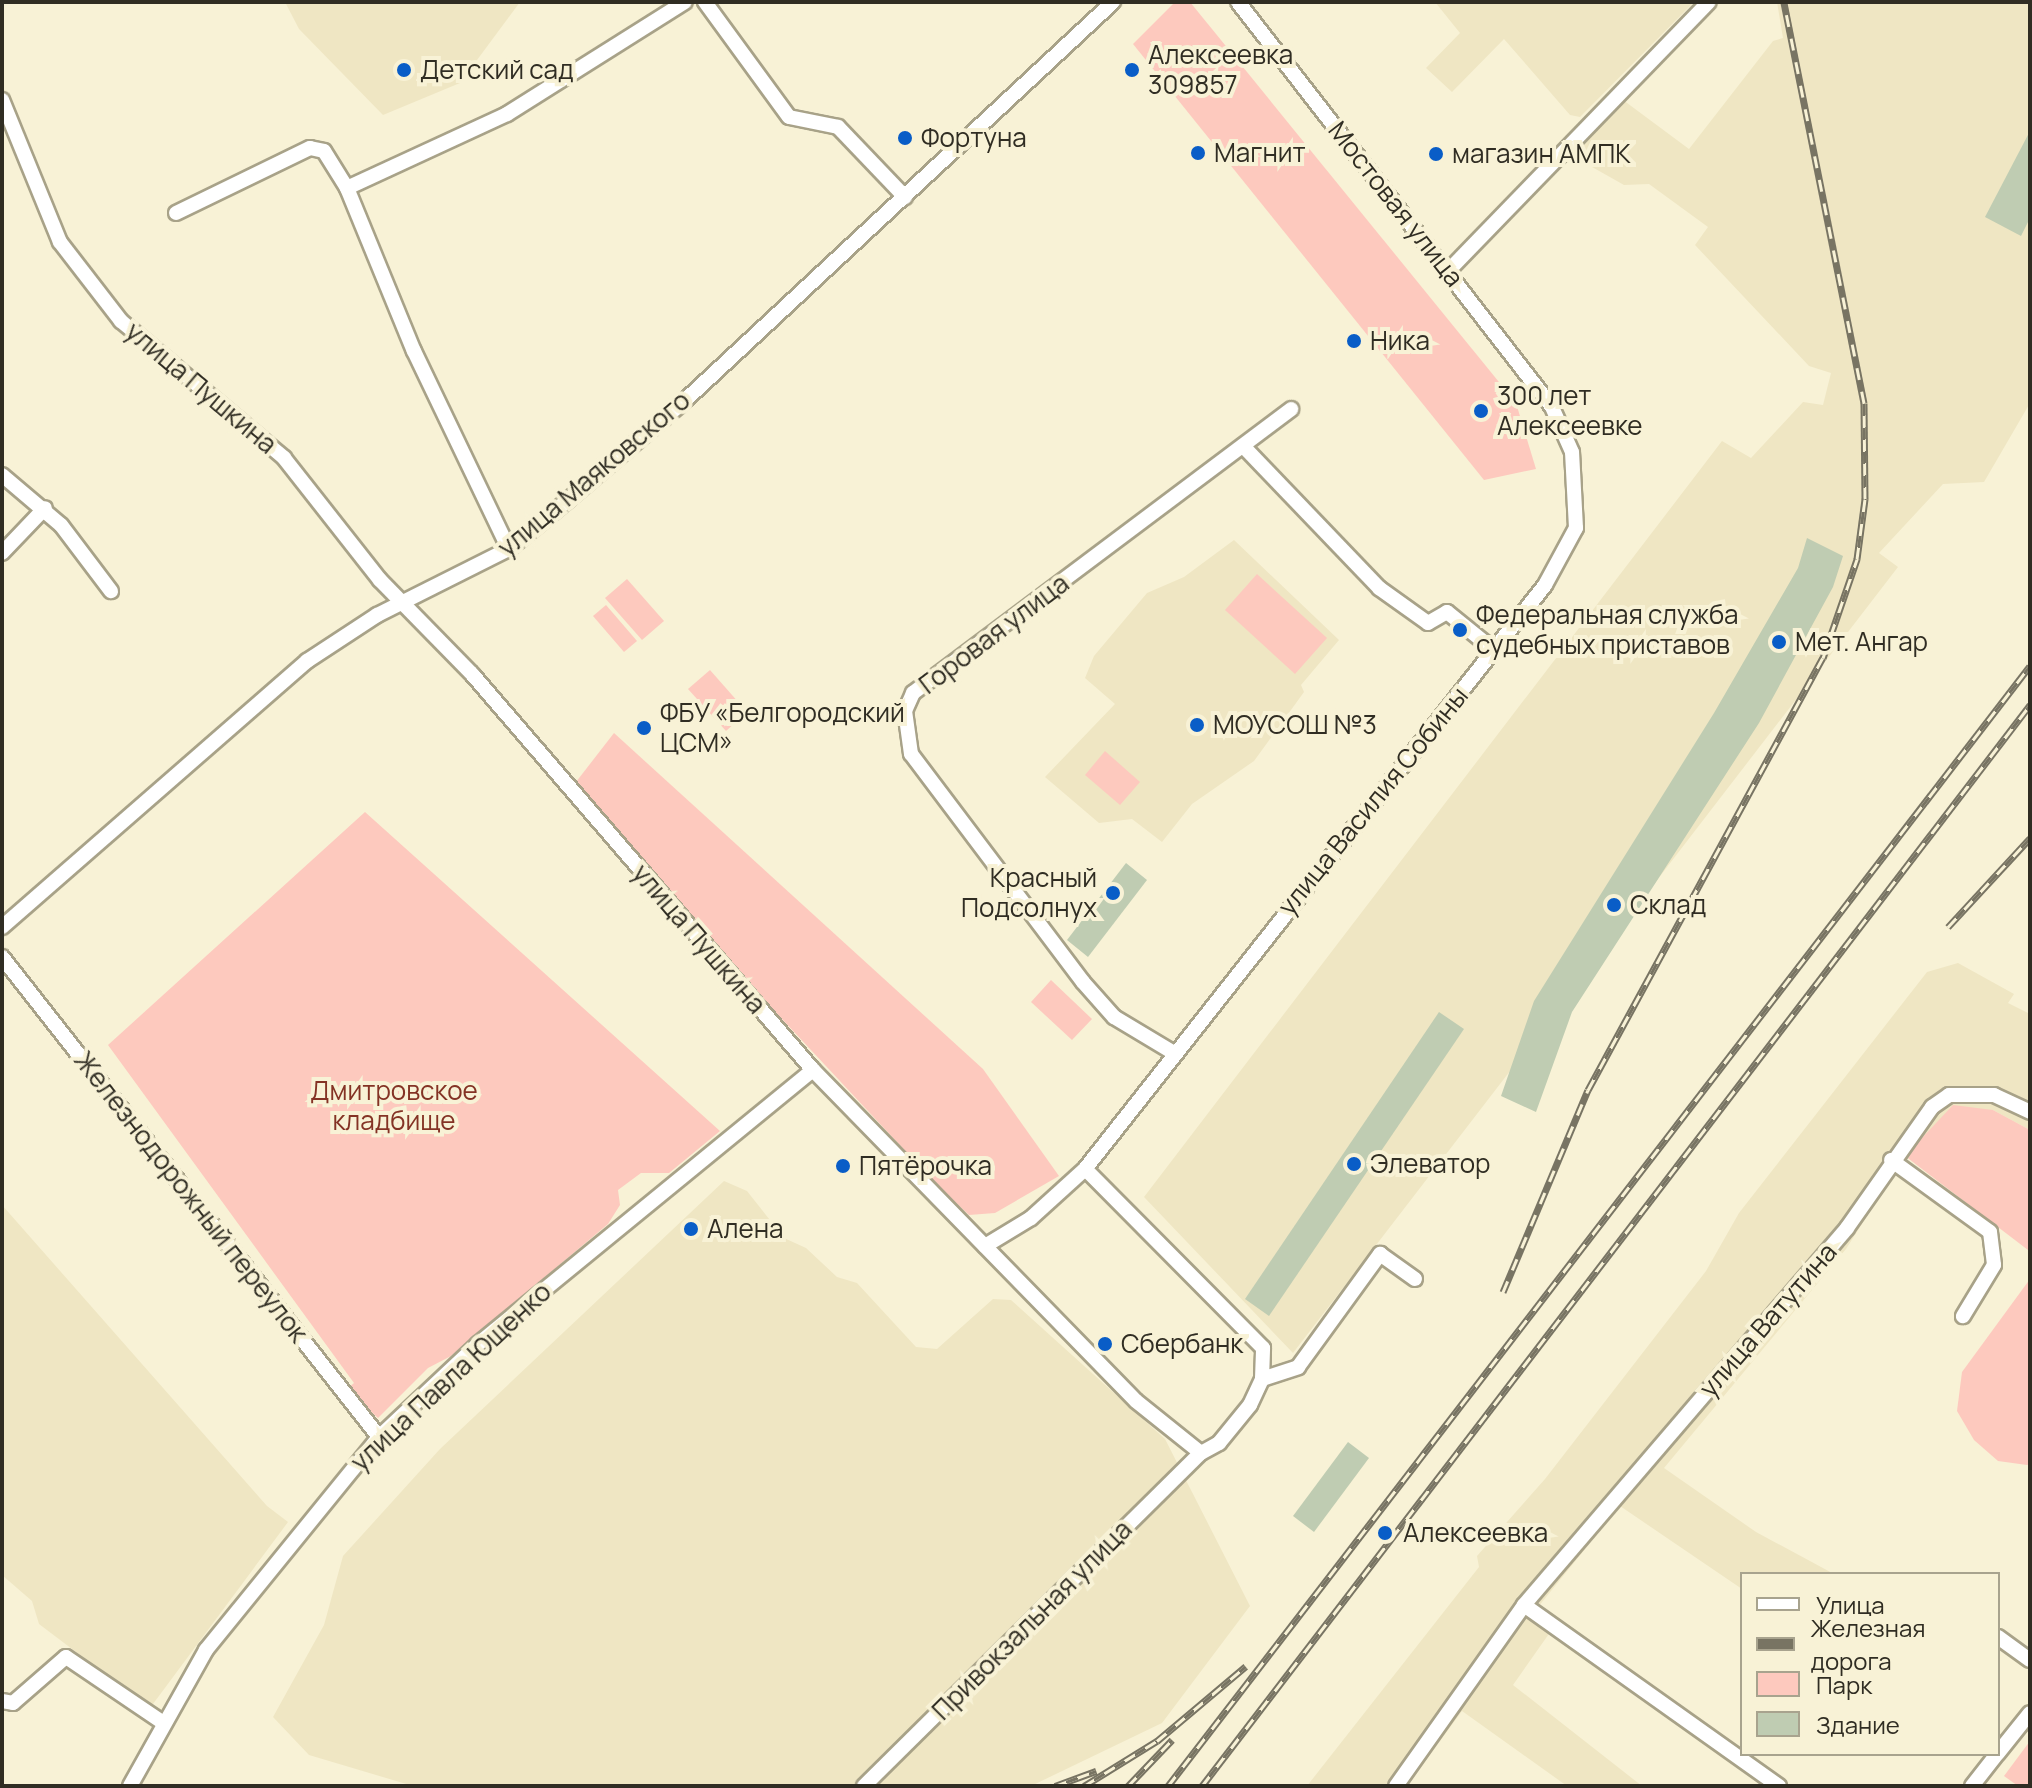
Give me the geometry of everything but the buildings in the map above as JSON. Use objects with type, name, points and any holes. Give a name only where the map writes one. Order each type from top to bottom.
[{"type":"street","points":[[347,188],[507,114],[685,2]]},
{"type":"street","points":[[705,2],[789,117],[838,127],[905,197]]},
{"type":"street","name":"улица Маяковского","points":[[2,927],[307,661],[405,603],[509,549],[679,406],[1113,2]]},
{"type":"street","name":"Мостовая улица","points":[[1238,2],[1449,270],[1552,407]]},
{"type":"street","points":[[1449,270],[1709,2]]},
{"type":"street","name":"улица Пушкина","points":[[2,100],[50,222],[90,284],[121,321],[284,458],[405,603],[813,1070],[1136,1401],[1201,1453]]},
{"type":"street","points":[[176,213],[310,148],[324,151],[347,188],[414,351],[509,549]]},
{"type":"street","name":"улица Василия Собины","points":[[985,1246],[1031,1218],[1085,1169],[1566,556],[1576,528],[1572,452],[1552,407]]},
{"type":"street","name":"Горовая улица","points":[[1174,1053],[1114,1017],[1083,982],[911,754],[905,711],[913,693],[1291,409]]},
{"type":"street","points":[[1243,446],[1379,588],[1428,623],[1447,612],[1494,650]]},
{"type":"street","points":[[2,475],[45,508],[111,591]]},
{"type":"street","points":[[2,553],[45,508]]},
{"type":"street","name":"Железнодорожный переулок","points":[[2,957],[379,1437]]},
{"type":"street","name":"улица Павла Ющенко","points":[[130,1786],[162,1722],[223,1628],[379,1437],[478,1344],[813,1070]]},
{"type":"street","name":"улица Ватутина","points":[[1396,1786],[1524,1605],[1847,1228],[1891,1160],[1949,1095],[1994,1095],[2030,1112]]},
{"type":"street","points":[[1891,1160],[1990,1232],[1994,1265],[1963,1316]]},
{"type":"street","points":[[1085,1169],[1263,1348],[1262,1379],[1244,1414],[1201,1453]]},
{"type":"street","points":[[1262,1379],[1298,1367],[1380,1254],[1415,1279]]},
{"type":"street","name":"Привокзальная улица","points":[[864,1786],[1201,1453]]},
{"type":"street","points":[[1524,1605],[1779,1786]]},
{"type":"street","points":[[2000,1638],[2030,1660]]},
{"type":"street","points":[[2,1701],[13,1703],[66,1657],[162,1722]]},
{"type":"street","points":[[2000,1751],[2030,1713]]},
{"type":"street","points":[[1977,1784],[1997,1756]]},
{"type":"shaded area","name":"Детский сад","points":[[285,2],[520,2],[460,83],[383,115],[299,29]]},
{"type":"shaded area","points":[[1435,2],[1694,2],[1580,117],[1570,115],[1504,39],[1452,92],[1426,68],[1460,33]]},
{"type":"shaded area","points":[[1777,2],[2030,2],[2030,403],[1984,482],[1943,484],[1879,553],[1898,567],[1293,1353],[1144,1197],[1722,441],[1751,458],[1803,402],[1823,405],[1831,373],[1809,366],[1695,245],[1708,227],[1649,184],[1624,185],[1585,163],[1577,145],[1619,97],[1689,149],[1773,41],[1783,38]]},
{"type":"shaded area","points":[[1234,540],[1339,640],[1301,685],[1304,692],[1254,761],[1192,804],[1162,842],[1132,819],[1099,823],[1045,777],[1115,704],[1085,678],[1094,656],[1147,593],[1184,577]]},
{"type":"shaded area","points":[[1958,963],[2014,994],[2008,1003],[2030,1014],[2030,1130],[1993,1110],[1905,1156],[1846,1249],[1664,1468],[1756,1532],[1830,1572],[1740,1572],[1740,1588],[1620,1506],[1538,1607],[1558,1621],[1513,1685],[1642,1786],[1567,1786],[1462,1711],[1407,1786],[1307,1786],[1479,1567],[1477,1556],[1545,1479],[1706,1271],[1739,1213],[1927,972]]},
{"type":"shaded area","points":[[724,1181],[747,1191],[784,1238],[806,1248],[837,1277],[857,1283],[916,1347],[937,1349],[993,1299],[1011,1300],[1165,1439],[1250,1606],[1162,1723],[1031,1786],[413,1786],[309,1755],[273,1717],[324,1625],[343,1556],[440,1449]]},
{"type":"shaded area","points":[[2,1205],[267,1506],[288,1522],[150,1708],[39,1624],[32,1601],[2,1575]]},
{"type":"green space","points":[[1175,2],[1190,2],[1516,403],[1536,469],[1484,480],[1133,44]]},
{"type":"green space","points":[[1257,574],[1327,638],[1295,674],[1225,610]]},
{"type":"green space","points":[[627,579],[664,621],[642,640],[605,598]]},
{"type":"green space","points":[[606,605],[637,641],[624,652],[593,616]]},
{"type":"green space","points":[[710,670],[747,712],[726,731],[688,689]]},
{"type":"green space","points":[[614,733],[983,1069],[1059,1176],[995,1213],[969,1215],[938,1186],[569,791]]},
{"type":"green space","points":[[1105,751],[1140,782],[1120,805],[1085,775]]},
{"type":"green space","name":"Дмитровское кладбище","points":[[365,812],[720,1131],[669,1173],[641,1173],[618,1190],[620,1205],[608,1224],[451,1356],[428,1368],[378,1418],[347,1389],[354,1383],[108,1045]]},
{"type":"green space","points":[[1051,980],[1092,1019],[1072,1040],[1031,1002]]},
{"type":"green space","points":[[1953,1105],[1993,1110],[2030,1130],[2028,1250],[1905,1156]]},
{"type":"green space","points":[[2030,1279],[2030,1464],[2027,1465],[1998,1461],[1974,1440],[1957,1411],[1962,1372]]},
{"type":"green space","points":[[2030,1741],[2030,1786],[2018,1786],[2004,1776]]},
{"type":"railway","points":[[1503,1292],[1588,1090],[1823,658],[1857,559],[1865,499],[1864,403],[1784,2]]},
{"type":"railway","points":[[1168,1786],[2030,666]]},
{"type":"railway","points":[[1202,1786],[2030,705]]},
{"type":"railway","points":[[1948,927],[2030,838]]},
{"type":"railway","points":[[1084,1786],[1157,1741],[1246,1666]]},
{"type":"railway","points":[[1128,1786],[1172,1740]]},
{"type":"railway","points":[[1055,1786],[1096,1771]]},
{"type":"place","name":"Детский сад","points":[[404,70]]},
{"type":"place","name":"Алексеевка 309857","points":[[1132,70]]},
{"type":"place","name":"Фортуна","points":[[905,138]]},
{"type":"place","name":"Магнит","points":[[1198,153]]},
{"type":"place","name":"магазин АМПК","points":[[1436,154]]},
{"type":"place","name":"Ника","points":[[1354,341]]},
{"type":"place","name":"300 лет Алексеевке","points":[[1481,411]]},
{"type":"place","name":"Федеральная служба судебных приставов","points":[[1460,630]]},
{"type":"place","name":"Мет. Ангар","points":[[1779,642]]},
{"type":"place","name":"МОУСОШ №3","points":[[1197,725]]},
{"type":"place","name":"ФБУ «Белгородский ЦСМ»","points":[[644,728]]},
{"type":"place","name":"Красный Подсолнух","points":[[1113,893]]},
{"type":"place","name":"Склад","points":[[1614,905]]},
{"type":"place","name":"Элеватор","points":[[1354,1164]]},
{"type":"place","name":"Пятёрочка","points":[[843,1166]]},
{"type":"place","name":"Алена","points":[[691,1229]]},
{"type":"place","name":"Сбербанк","points":[[1105,1344]]},
{"type":"place","name":"Алексеевка","points":[[1385,1533]]}]
